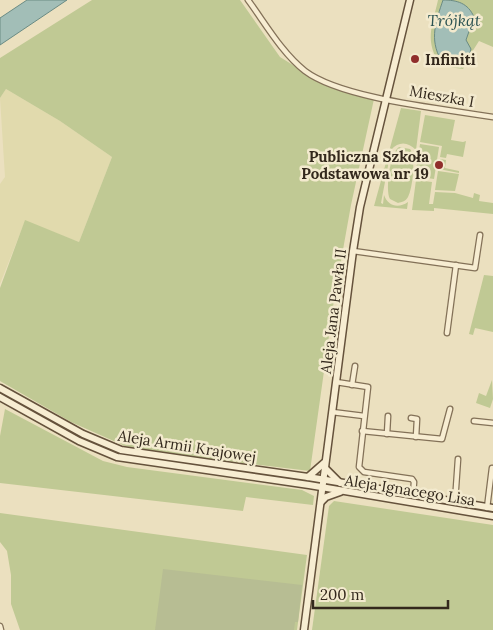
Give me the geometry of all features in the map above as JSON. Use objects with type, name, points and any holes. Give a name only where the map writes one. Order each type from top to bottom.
[{"type":"main road","name":"Aleja Jana Pawła II","points":[[304,630],[360,207],[410,0]]},
{"type":"main road","name":"Aleja Armii Krajowej","points":[[0,388],[83,434],[121,450],[323,480]]},
{"type":"main road","name":"Aleja Armii Krajowej","points":[[0,397],[79,441],[117,458],[322,488]]},
{"type":"main road","points":[[308,477],[325,465],[341,484]]},
{"type":"main road","name":"Aleja Ignacego Lisa","points":[[323,480],[490,508]]},
{"type":"main road","points":[[309,486],[316,492],[320,502],[326,497],[341,491]]},
{"type":"main road","name":"Aleja Ignacego Lisa","points":[[322,488],[493,516]]},
{"type":"street","name":"Mieszka I","points":[[248,0],[290,56],[306,72],[343,88],[386,99],[493,117]]},
{"type":"street","points":[[353,251],[475,268],[480,235]]},
{"type":"street","points":[[447,333],[456,265]]},
{"type":"street","points":[[352,385],[355,366]]},
{"type":"street","points":[[336,382],[368,386],[358,464],[362,471],[412,479],[414,482],[413,495]]},
{"type":"street","points":[[362,431],[442,439],[450,409]]},
{"type":"street","points":[[332,412],[364,416]]},
{"type":"street","points":[[387,434],[388,416]]},
{"type":"street","points":[[411,418],[418,419],[416,437]]},
{"type":"street","points":[[474,421],[493,423]]},
{"type":"street","points":[[455,502],[458,459]]},
{"type":"street","points":[[490,508],[492,468]]},
{"type":"street","points":[[0,626],[1,630]]},
{"type":"shaded area","points":[[6,89],[60,121],[112,157],[79,242],[25,221],[0,284],[0,184],[5,177],[0,98]]},
{"type":"green space","points":[[92,0],[240,0],[280,57],[325,85],[374,99],[351,205],[334,300],[310,471],[167,454],[125,446],[71,422],[0,381],[0,288],[25,220],[79,242],[112,157],[60,121],[6,89],[0,98],[0,58]]},
{"type":"green space","points":[[438,0],[493,0],[493,47],[479,41],[472,52],[474,55],[463,69],[441,66],[433,49],[431,34]]},
{"type":"green space","points":[[401,108],[421,111],[416,150],[410,145],[400,144],[391,150],[381,203],[383,204],[384,195],[388,202],[397,206],[408,202],[407,209],[374,206]]},
{"type":"green space","points":[[425,115],[455,120],[451,140],[466,141],[463,157],[447,154],[446,158],[440,157],[442,146],[420,142]]},
{"type":"green space","points":[[420,144],[439,147],[434,179],[415,176]]},
{"type":"green space","points":[[399,147],[410,149],[413,165],[410,193],[406,199],[398,203],[390,199],[388,188],[393,156]]},
{"type":"green space","points":[[440,159],[446,160],[445,168],[459,171],[459,173],[439,169]]},
{"type":"green space","points":[[438,171],[459,174],[455,191],[435,190]]},
{"type":"green space","points":[[416,180],[432,182],[429,204],[433,204],[435,192],[455,193],[473,198],[474,193],[480,195],[479,201],[493,203],[493,214],[434,208],[434,211],[412,210]]},
{"type":"green space","points":[[484,275],[493,276],[493,332],[475,328],[473,335],[469,334]]},
{"type":"green space","points":[[492,380],[493,399],[490,408],[476,403],[479,393],[486,396]]},
{"type":"green space","points":[[5,409],[103,461],[127,467],[302,490],[314,496],[313,505],[246,497],[243,511],[0,483],[0,436]]},
{"type":"green space","points":[[334,501],[493,525],[493,630],[312,630],[329,506]]},
{"type":"green space","points":[[0,513],[307,555],[297,630],[20,630],[11,604],[11,575],[7,551],[0,542]]},
{"type":"green space","points":[[163,569],[302,585],[298,622],[295,622],[294,630],[155,630]]},
{"type":"water","points":[[27,0],[67,0],[0,45],[0,18]]},
{"type":"water","name":"Trójkąt","points":[[443,0],[462,3],[469,8],[474,17],[466,40],[471,49],[468,60],[462,67],[441,60],[435,45],[435,30]]},
{"type":"place","name":"Infiniti","points":[[415,59]]},
{"type":"place","name":"Publiczna Szkoła Podstawowa nr 19","points":[[439,165]]}]
